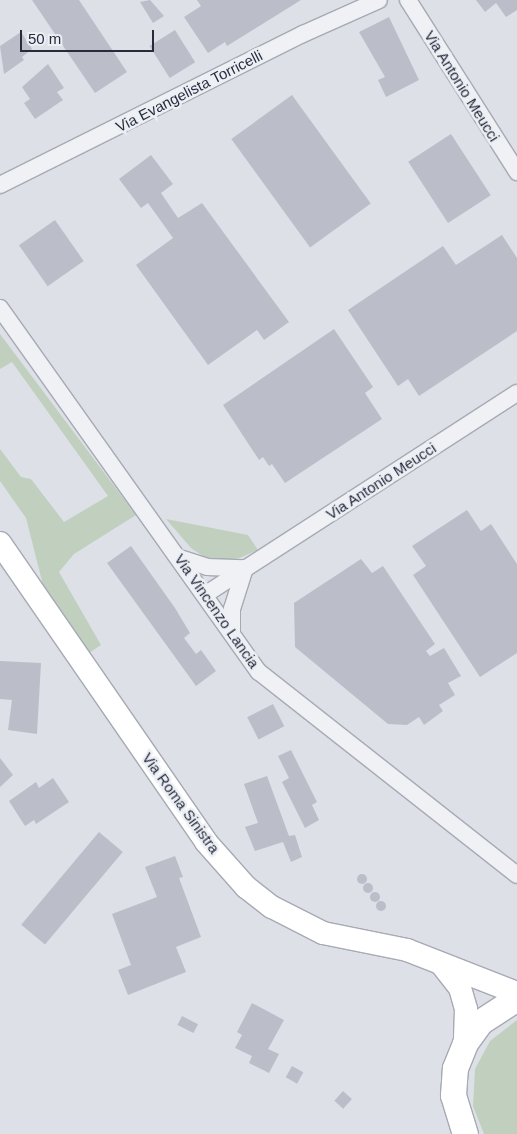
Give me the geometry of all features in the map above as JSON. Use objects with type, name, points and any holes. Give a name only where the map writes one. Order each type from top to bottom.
[{"type":"main road","points":[[465,1134],[454,1095],[456,1068],[465,1043],[480,1022],[517,998]]},
{"type":"street","name":"Via Evangelista Torricelli","points":[[0,186],[303,34],[379,0]]},
{"type":"street","name":"Via Antonio Meucci","points":[[408,0],[517,172]]},
{"type":"street","name":"Via Vincenzo Lancia","points":[[0,308],[206,594],[259,672],[517,875]]},
{"type":"street","name":"Via Antonio Meucci","points":[[206,594],[517,393]]},
{"type":"street","name":"Via Roma Sinistra","points":[[0,543],[206,842],[246,887],[272,907],[324,933],[407,950],[517,993]]},
{"type":"street","points":[[180,558],[207,568],[245,568],[232,609],[232,632]]},
{"type":"street","points":[[440,962],[460,988],[466,1009],[465,1043]]},
{"type":"green space","points":[[0,334],[136,515],[74,554],[59,572],[101,645],[86,655],[44,589],[26,518],[0,481],[0,449],[21,477],[31,479],[64,522],[108,496],[12,362],[0,369]]},
{"type":"green space","points":[[166,519],[248,535],[258,550],[235,560],[206,558],[191,548]]},
{"type":"green space","points":[[517,1020],[517,1134],[484,1134],[473,1106],[475,1069],[490,1041]]},
{"type":"building","points":[[32,0],[79,0],[127,72],[95,93]]},
{"type":"building","points":[[150,0],[164,16],[153,23],[140,2]]},
{"type":"building","points":[[197,0],[301,0],[227,46],[225,42],[208,53],[184,17],[201,6]]},
{"type":"building","points":[[476,0],[517,0],[517,10],[506,17],[496,3],[485,12]]},
{"type":"building","points":[[389,17],[419,80],[386,97],[378,80],[385,77],[359,32]]},
{"type":"building","points":[[175,30],[195,62],[170,78],[150,46]]},
{"type":"building","points":[[21,32],[32,49],[22,57],[24,60],[4,74],[0,46]]},
{"type":"building","points":[[48,64],[64,88],[57,92],[63,100],[35,119],[24,103],[30,99],[22,87]]},
{"type":"building","points":[[292,95],[371,203],[310,247],[231,139]]},
{"type":"building","points":[[451,134],[491,195],[448,223],[408,162]]},
{"type":"building","points":[[151,155],[173,184],[161,193],[178,218],[202,203],[289,322],[264,340],[257,330],[208,365],[136,265],[173,238],[148,203],[141,208],[119,179]]},
{"type":"building","points":[[55,220],[84,261],[48,286],[19,245]]},
{"type":"building","points":[[502,235],[517,258],[517,331],[419,396],[408,379],[398,386],[348,310],[443,246],[456,265]]},
{"type":"building","points":[[334,329],[373,387],[365,393],[382,419],[285,483],[272,464],[269,466],[263,457],[259,460],[223,405]]},
{"type":"building","points":[[467,510],[481,531],[491,524],[517,564],[517,653],[480,677],[413,575],[426,566],[412,546]]},
{"type":"building","points":[[131,546],[175,608],[190,633],[184,638],[196,654],[201,650],[216,671],[196,686],[107,563]]},
{"type":"building","points":[[361,559],[372,573],[383,566],[435,644],[426,651],[430,656],[444,648],[461,676],[448,683],[455,695],[439,705],[443,711],[424,725],[419,717],[407,725],[388,724],[295,647],[294,603]]},
{"type":"building","points":[[0,661],[41,663],[37,734],[8,730],[12,700],[0,699]]},
{"type":"building","points":[[273,704],[284,726],[259,739],[247,717]]},
{"type":"building","points":[[291,750],[317,802],[312,805],[319,820],[305,828],[282,782],[289,778],[278,756]]},
{"type":"building","points":[[0,758],[13,775],[0,787]]},
{"type":"building","points":[[267,776],[289,836],[295,835],[302,857],[291,862],[283,842],[255,851],[245,827],[258,823],[244,784]]},
{"type":"building","points":[[53,778],[69,802],[36,824],[34,820],[25,826],[9,801],[36,782],[39,788]]},
{"type":"building","points":[[99,832],[123,852],[45,945],[21,925]]},
{"type":"building","points":[[175,856],[183,877],[179,878],[201,937],[176,947],[186,972],[128,995],[118,970],[131,965],[112,914],[157,897],[145,867]]},
{"type":"building","points":[[360,874],[364,874],[367,879],[366,883],[360,884],[357,881],[357,877]]},
{"type":"building","points":[[366,883],[370,883],[373,888],[372,892],[366,893],[363,890],[363,886]]},
{"type":"building","points":[[373,892],[377,892],[380,897],[379,901],[373,902],[370,899],[370,895]]},
{"type":"building","points":[[379,901],[383,901],[386,906],[383,911],[379,911],[376,908],[376,904]]},
{"type":"building","points":[[252,1003],[284,1020],[268,1049],[279,1054],[269,1073],[249,1063],[252,1056],[235,1048],[242,1035],[237,1032]]},
{"type":"building","points":[[182,1016],[198,1024],[193,1033],[177,1025]]},
{"type":"building","points":[[292,1066],[303,1072],[297,1084],[286,1077]]},
{"type":"building","points":[[343,1091],[352,1099],[343,1109],[334,1101]]}]
